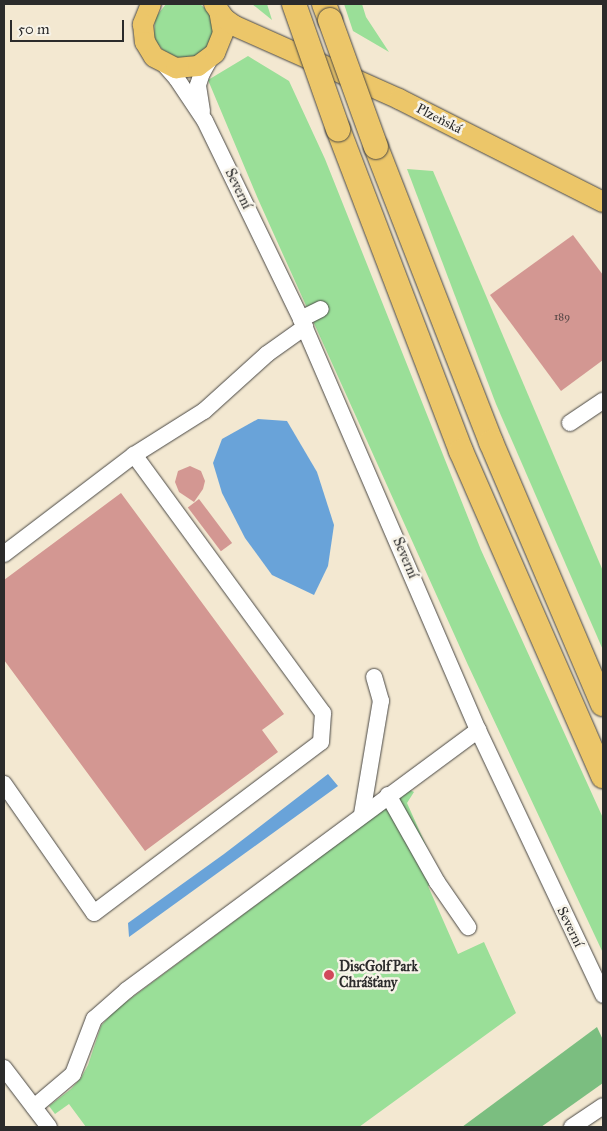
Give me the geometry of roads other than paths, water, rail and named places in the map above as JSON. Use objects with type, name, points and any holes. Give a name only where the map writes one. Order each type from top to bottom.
[{"type":"highway","points":[[294,4],[338,129],[461,451],[603,776]]},
{"type":"highway","points":[[327,12],[376,146],[490,442],[603,704]]},
{"type":"main road","points":[[150,5],[144,18],[143,36],[150,53],[164,64]]},
{"type":"main road","name":"Plzeňská","points":[[213,55],[223,33],[217,8]]},
{"type":"main road","name":"Plzeňská","points":[[217,8],[235,26],[272,40],[399,99],[603,202]]},
{"type":"main road","name":"Plzeňská","points":[[164,64],[188,69],[203,64],[213,55],[240,41],[272,40]]},
{"type":"street","name":"Severní","points":[[205,121],[198,85],[202,73],[213,55]]},
{"type":"street","name":"Severní","points":[[164,64],[177,79],[205,121],[303,323],[478,730],[603,995]]},
{"type":"street","points":[[4,554],[134,456],[204,411],[267,354],[322,309]]},
{"type":"street","points":[[570,423],[603,401]]},
{"type":"street","points":[[4,784],[94,912],[321,742],[323,713],[134,456]]},
{"type":"street","points":[[362,814],[380,701],[374,676]]},
{"type":"street","points":[[34,1107],[73,1074],[94,1019],[127,990],[362,814],[478,730]]},
{"type":"street","points":[[388,795],[437,882],[468,927]]},
{"type":"street","points":[[4,1068],[48,1127]]},
{"type":"street","points":[[572,1127],[603,1106]]},
{"type":"water","points":[[258,419],[287,421],[317,472],[334,525],[328,566],[314,595],[272,575],[245,538],[222,493],[213,463],[222,439]]},
{"type":"water","points":[[328,774],[338,786],[129,937],[128,923],[224,854]]},
{"type":"place","name":"DiscGolfPark Chrášťany","points":[[329,975]]}]
